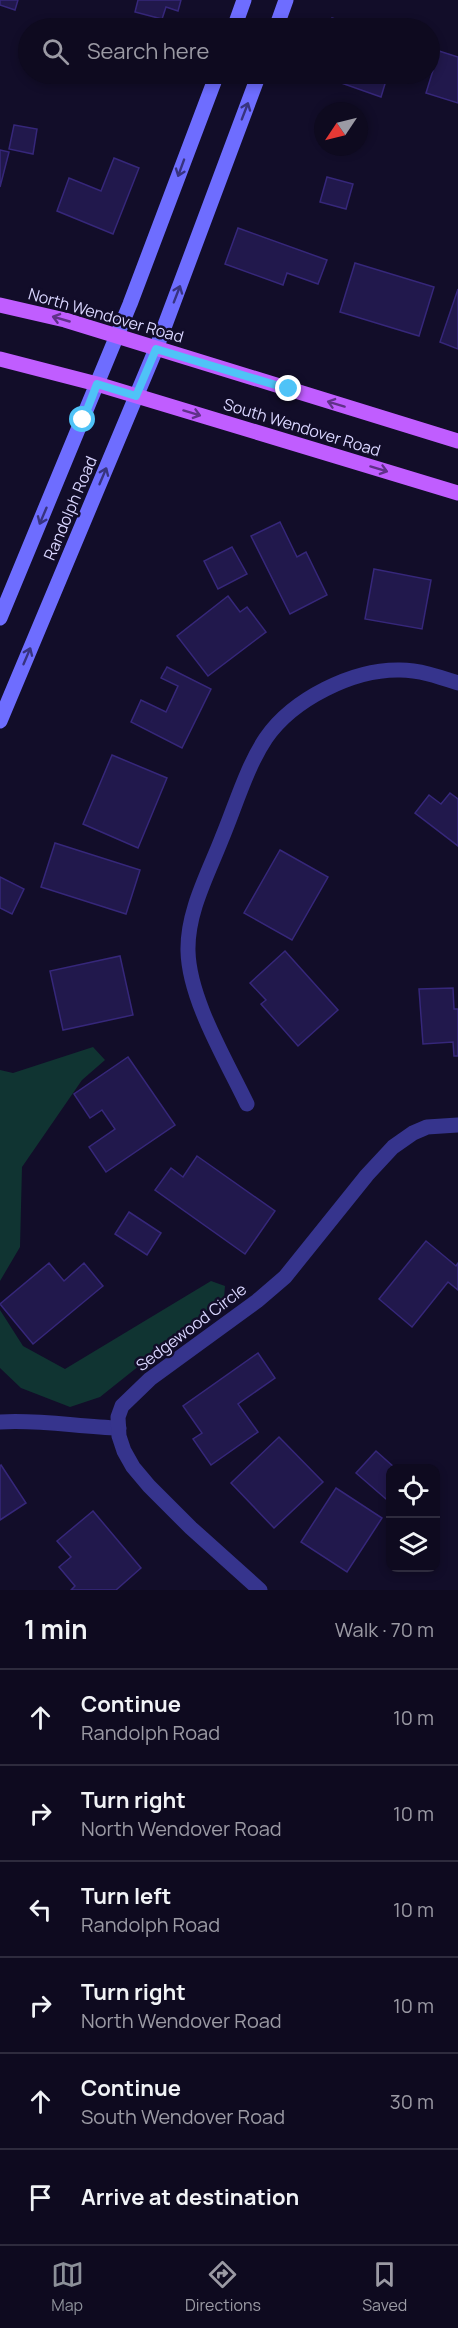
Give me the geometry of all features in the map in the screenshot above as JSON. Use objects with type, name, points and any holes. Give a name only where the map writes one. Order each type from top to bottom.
[{"type":"main road","points":[[238,18],[244,0]]},
{"type":"main road","points":[[280,18],[286,0]]},
{"type":"main road","name":"Randolph Road","points":[[0,618],[117,336],[213,84]]},
{"type":"main road","name":"Randolph Road","points":[[0,720],[156,349],[255,84]]},
{"type":"main road","name":"North Wendover Road","points":[[0,305],[49,316],[202,363]]},
{"type":"main road","points":[[0,359],[33,366],[136,396]]},
{"type":"main road","name":"South Wendover Road","points":[[202,363],[458,441]]},
{"type":"main road","name":"South Wendover Road","points":[[136,396],[458,493]]},
{"type":"street","points":[[247,1104],[196,996],[188,952],[195,908],[266,739],[280,722],[310,698],[346,679],[385,670],[401,670],[425,673],[458,682]]},
{"type":"street","name":"Sedgewood Circle","points":[[119,1428],[118,1417],[122,1406],[128,1399],[159,1372],[257,1301],[285,1277],[367,1175],[393,1147],[413,1133],[427,1127],[458,1125]]},
{"type":"street","points":[[0,1422],[17,1421],[119,1428],[124,1451],[149,1486],[191,1528],[260,1590]]},
{"type":"green space","points":[[93,1047],[105,1060],[82,1080],[22,1167],[20,1247],[0,1281],[0,1070],[13,1073]]},
{"type":"green space","points":[[211,1281],[225,1286],[224,1298],[100,1397],[70,1407],[21,1388],[0,1368],[0,1310],[23,1346],[65,1369]]},
{"type":"building","points":[[0,0],[18,0],[15,10],[0,5]]},
{"type":"building","points":[[138,0],[181,0],[178,11],[166,7],[162,18],[135,12]]},
{"type":"building","points":[[440,51],[458,57],[458,103],[426,93],[429,84],[440,84]]},
{"type":"building","points":[[344,84],[385,84],[381,97]]},
{"type":"building","points":[[14,125],[37,129],[33,154],[9,149]]},
{"type":"building","points":[[0,150],[9,152],[0,187]]},
{"type":"building","points":[[114,158],[139,168],[113,234],[57,211],[69,178],[101,191]]},
{"type":"building","points":[[327,177],[353,184],[346,209],[320,202]]},
{"type":"building","points":[[238,228],[327,260],[318,284],[287,273],[283,285],[225,264]]},
{"type":"building","points":[[355,263],[434,287],[419,336],[340,312]]},
{"type":"building","points":[[458,289],[458,349],[440,342]]},
{"type":"building","points":[[280,522],[297,557],[306,552],[327,595],[290,614],[251,536]]},
{"type":"building","points":[[232,547],[247,574],[218,589],[204,561]]},
{"type":"building","points":[[374,569],[431,580],[422,629],[365,619]]},
{"type":"building","points":[[228,596],[240,612],[247,607],[266,632],[208,676],[177,636]]},
{"type":"building","points":[[167,667],[211,689],[182,748],[131,722],[141,700],[166,712],[178,686],[161,678]]},
{"type":"building","points":[[112,755],[167,778],[138,848],[83,824]]},
{"type":"building","points":[[450,793],[458,799],[458,846],[415,813],[429,795],[441,804]]},
{"type":"building","points":[[55,843],[140,870],[126,914],[41,887]]},
{"type":"building","points":[[280,850],[328,877],[292,940],[244,913]]},
{"type":"building","points":[[0,877],[24,889],[12,914],[0,908]]},
{"type":"building","points":[[285,951],[338,1010],[298,1046],[261,1004],[266,1000],[250,983]]},
{"type":"building","points":[[120,956],[133,1015],[63,1030],[50,971]]},
{"type":"building","points":[[453,988],[454,1009],[458,1009],[458,1056],[454,1056],[453,1042],[423,1044],[419,989]]},
{"type":"building","points":[[128,1057],[175,1125],[106,1172],[89,1147],[115,1129],[102,1110],[90,1118],[74,1094]]},
{"type":"building","points":[[197,1156],[275,1211],[245,1254],[155,1190],[171,1168],[183,1177]]},
{"type":"building","points":[[129,1212],[161,1233],[147,1255],[115,1234]]},
{"type":"building","points":[[426,1241],[456,1266],[458,1263],[458,1290],[448,1282],[412,1327],[379,1299]]},
{"type":"building","points":[[49,1263],[64,1281],[84,1263],[103,1286],[33,1344],[0,1304]]},
{"type":"building","points":[[258,1353],[275,1378],[238,1404],[258,1432],[211,1465],[193,1439],[202,1433],[183,1406]]},
{"type":"building","points":[[279,1437],[323,1482],[274,1528],[231,1483]]},
{"type":"building","points":[[376,1451],[391,1464],[386,1464],[386,1499],[356,1473]]},
{"type":"building","points":[[0,1466],[26,1503],[0,1520]]},
{"type":"building","points":[[336,1488],[382,1518],[347,1572],[301,1542]]},
{"type":"building","points":[[93,1511],[141,1568],[116,1590],[71,1590],[75,1586],[59,1567],[71,1557],[57,1541]]},
{"type":"route","points":[[83,420],[97,384],[136,396],[156,349],[289,389]]}]
